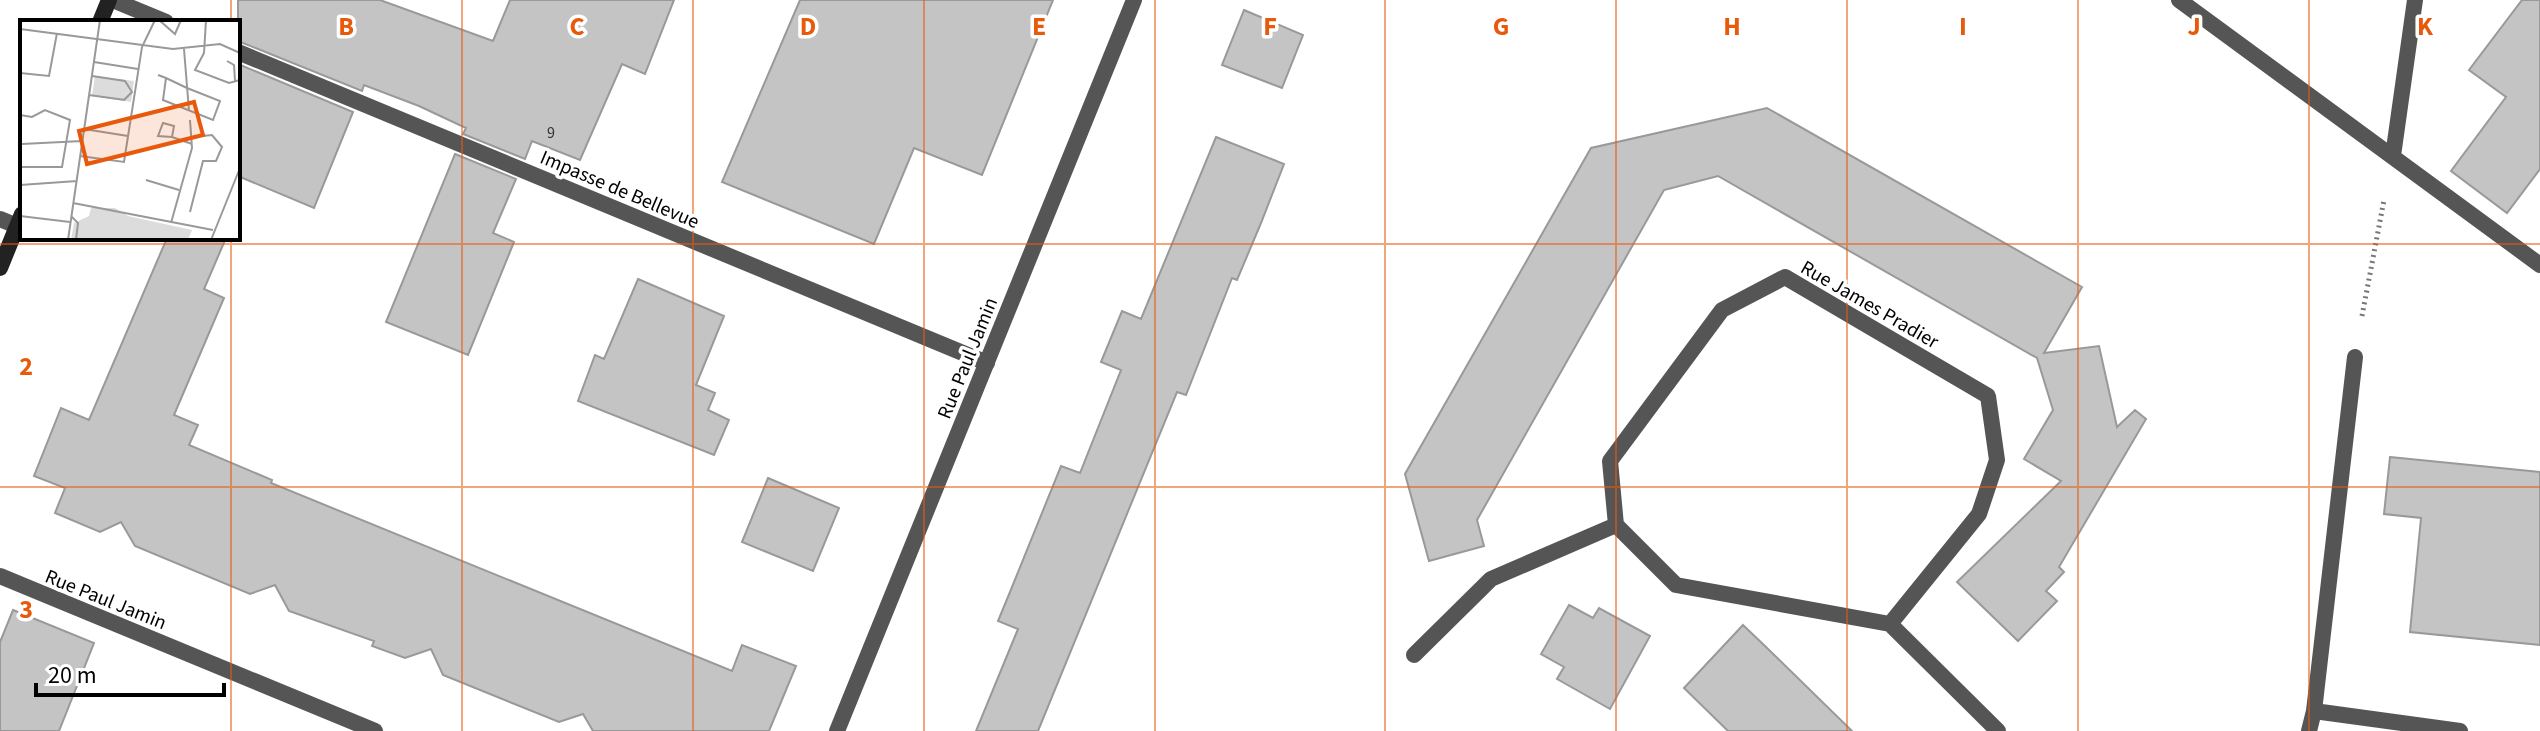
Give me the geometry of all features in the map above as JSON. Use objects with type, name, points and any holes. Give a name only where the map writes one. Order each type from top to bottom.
[{"type":"street","points":[[101,20],[111,0],[161,20]]},
{"type":"street","name":"Rue Paul Jamin","points":[[837,731],[1134,0]]},
{"type":"street","points":[[2179,0],[2540,265]]},
{"type":"street","points":[[2393,156],[2415,0]]},
{"type":"street","name":"Impasse de Bellevue","points":[[240,53],[987,363]]},
{"type":"street","points":[[0,219],[20,220],[0,268]]},
{"type":"street","name":"Rue James Pradier","points":[[1616,525],[1610,461],[1722,310],[1785,277],[1988,396],[1997,460],[1979,514],[1890,624]]},
{"type":"street","points":[[2309,731],[2314,711],[2355,357]]},
{"type":"street","points":[[1414,655],[1491,579],[1616,525],[1676,585],[1890,624],[1998,731]]},
{"type":"street","name":"Rue Paul Jamin","points":[[0,576],[375,731]]},
{"type":"street","points":[[2314,711],[2460,731]]},
{"type":"path","points":[[2355,357],[2393,156]]},
{"type":"building","points":[[238,0],[380,0],[493,41],[510,0],[674,0],[645,74],[622,64],[580,160],[532,141],[525,159],[463,134],[466,128],[419,106],[364,85],[362,91],[240,42]]},
{"type":"building","points":[[800,0],[1053,0],[982,175],[914,148],[874,244],[722,182]]},
{"type":"building","points":[[2522,0],[2540,0],[2540,169],[2507,213],[2451,171],[2506,97],[2469,70]]},
{"type":"building","points":[[1244,10],[1303,35],[1282,88],[1222,65]]},
{"type":"building","points":[[240,65],[353,112],[314,208],[240,177]]},
{"type":"building","points":[[1767,108],[2082,287],[2044,353],[2099,346],[2117,427],[2135,410],[2146,419],[2059,567],[2064,572],[2046,591],[2057,601],[2018,641],[1957,582],[2061,481],[2024,459],[2053,410],[2037,358],[1718,176],[1664,190],[1477,520],[1484,546],[1429,561],[1405,474],[1591,148]]},
{"type":"building","points":[[1216,137],[1284,164],[1261,223],[1237,280],[1232,278],[1186,395],[1177,392],[1038,731],[976,731],[1018,629],[998,621],[1061,466],[1080,473],[1121,370],[1101,362],[1122,311],[1141,319]]},
{"type":"building","points":[[455,154],[516,179],[493,233],[514,242],[468,355],[386,322]]},
{"type":"building","points":[[166,240],[225,240],[204,289],[224,298],[174,415],[198,425],[189,445],[272,480],[271,483],[732,671],[742,645],[796,666],[769,731],[593,731],[583,714],[559,722],[443,675],[431,649],[405,658],[372,646],[374,641],[289,611],[275,585],[250,594],[135,546],[121,522],[100,532],[55,513],[65,488],[34,476],[61,408],[89,420]]},
{"type":"building","points":[[638,279],[724,316],[696,385],[715,393],[708,410],[729,420],[714,455],[578,401],[595,355],[604,359]]},
{"type":"building","points":[[2390,457],[2540,472],[2540,645],[2410,632],[2421,518],[2384,514]]},
{"type":"building","points":[[768,478],[839,508],[813,571],[742,542]]},
{"type":"building","points":[[1569,605],[1593,618],[1599,608],[1650,636],[1610,709],[1557,679],[1564,667],[1541,654]]},
{"type":"building","points":[[13,610],[94,643],[59,731],[0,731],[0,642]]},
{"type":"building","points":[[1743,625],[1852,731],[1728,731],[1684,688]]}]
